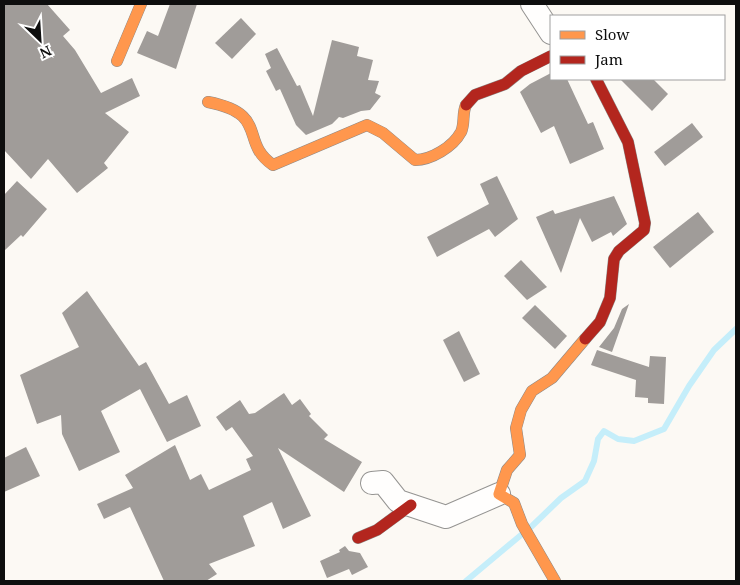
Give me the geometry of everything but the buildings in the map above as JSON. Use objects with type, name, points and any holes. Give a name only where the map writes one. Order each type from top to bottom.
[{"type":"street","points":[[117,61],[141,4]]},
{"type":"street","points":[[532,4],[550,31]]},
{"type":"street","points":[[208,102],[222,105],[243,114],[262,153],[273,165],[282,163],[367,125],[383,133],[414,160],[422,160],[443,150],[458,136],[463,126],[464,107],[475,95],[505,84],[521,71],[550,56]]},
{"type":"street","points":[[499,494],[501,483],[507,470],[520,455],[516,428],[521,410],[532,391],[552,378],[600,322],[610,298],[611,267],[614,259],[619,251],[644,230],[645,223],[628,142],[603,88],[597,80]]},
{"type":"street","points":[[372,483],[383,482],[398,501],[446,517],[499,494]]},
{"type":"street","points":[[499,494],[514,502],[522,524],[555,581]]},
{"type":"street","points":[[358,538],[377,530],[411,505]]},
{"type":"waterway","points":[[531,527],[561,498],[585,481],[594,461],[598,439],[604,431],[618,439],[634,441],[664,429],[689,386],[714,350],[736,329]]},
{"type":"waterway","points":[[466,581],[521,535]]},
{"type":"traffic: slow","points":[[117,61],[141,4]]},
{"type":"traffic: slow","points":[[208,102],[227,107],[240,114],[247,121],[257,147],[273,165],[367,125],[383,133],[415,160],[428,158],[441,152],[457,138],[462,129],[466,105]]},
{"type":"traffic: slow","points":[[555,581],[522,524],[514,503],[499,494],[507,470],[520,455],[516,428],[521,410],[532,391],[552,378],[585,339]]},
{"type":"traffic: jam","points":[[466,105],[475,95],[505,84],[521,71],[550,56]]},
{"type":"traffic: jam","points":[[585,339],[600,322],[610,298],[614,259],[619,251],[644,230],[645,223],[628,142],[597,80]]},
{"type":"traffic: jam","points":[[358,538],[377,530],[411,505]]}]
